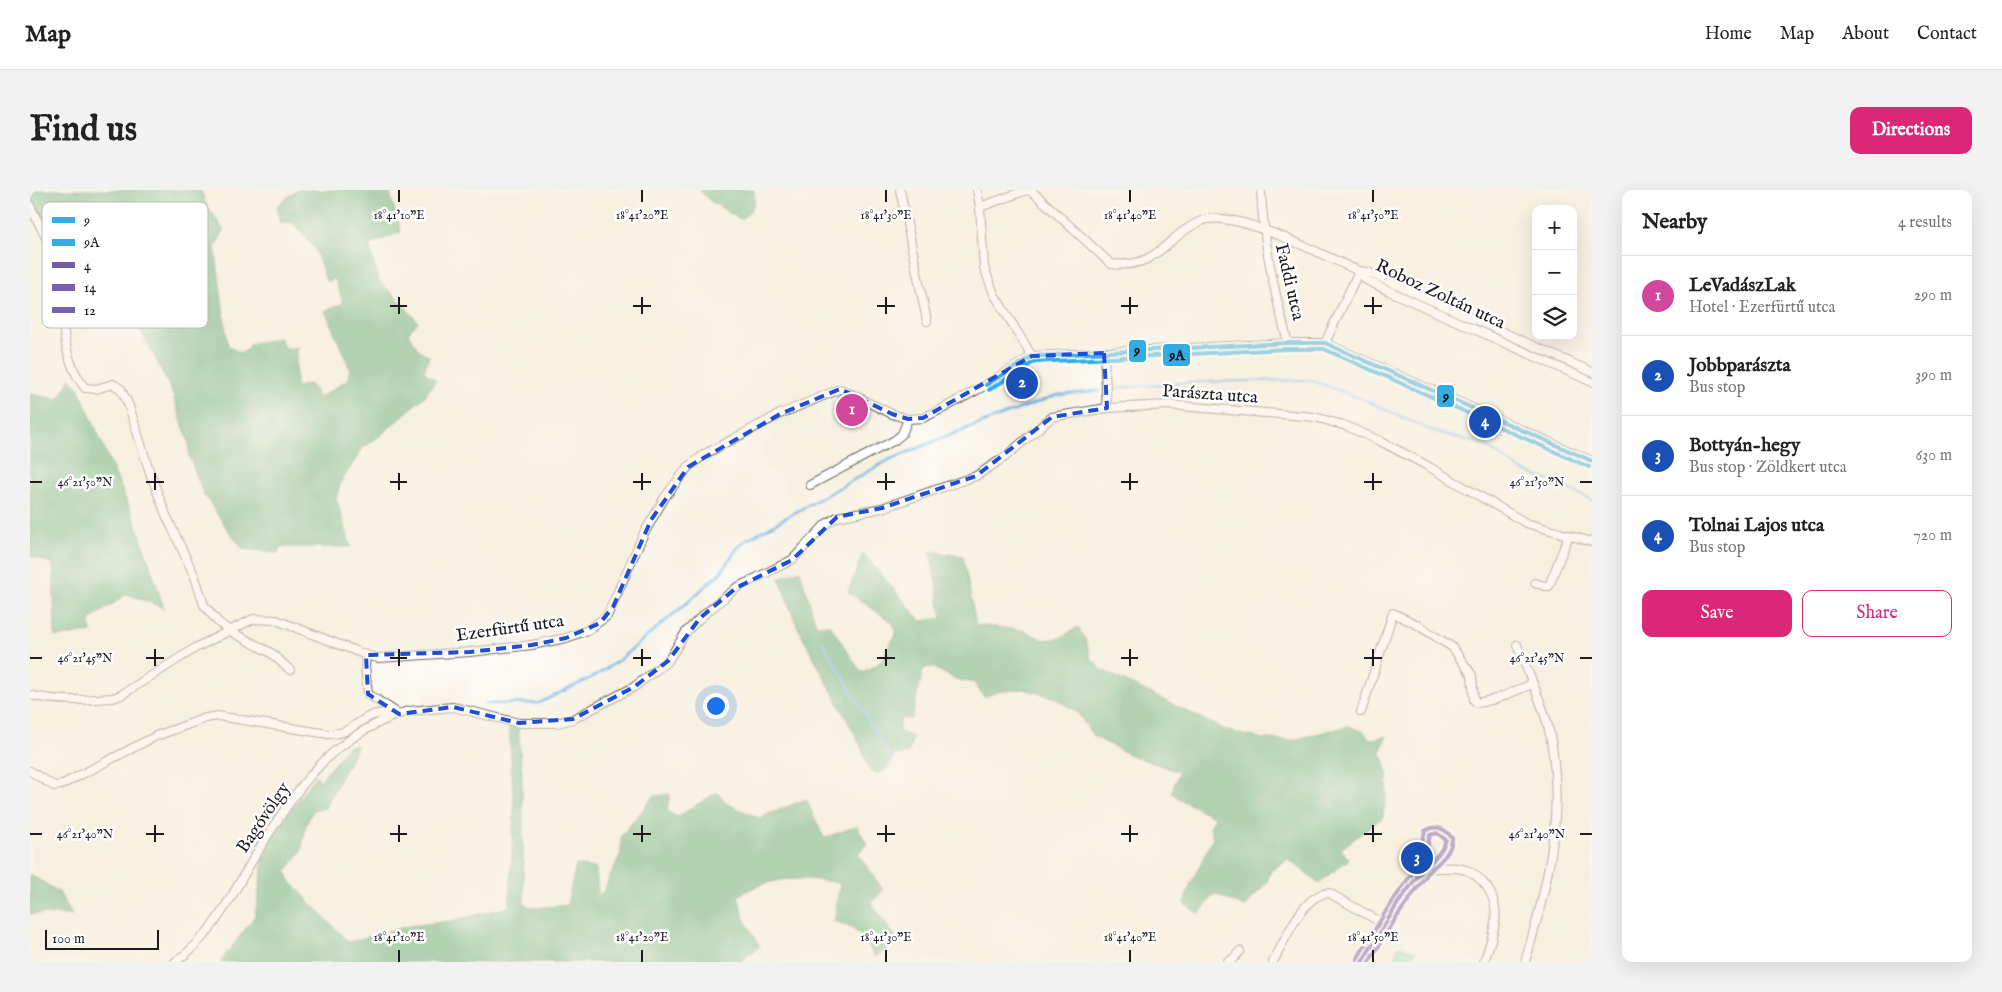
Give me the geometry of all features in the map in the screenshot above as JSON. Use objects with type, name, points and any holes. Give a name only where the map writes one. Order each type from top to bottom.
[{"type":"street","points":[[900,190],[927,321]]},
{"type":"street","points":[[977,190],[984,267],[994,294],[1032,356]]},
{"type":"street","name":"Roboz Zoltán utca","points":[[980,207],[1027,190],[1034,193],[1111,264],[1125,265],[1134,264],[1152,257],[1184,230],[1202,220],[1218,217],[1241,220],[1359,271],[1377,276],[1592,372]]},
{"type":"street","name":"Faddi utca","points":[[1261,190],[1263,229],[1280,313],[1288,342]]},
{"type":"street","points":[[30,206],[42,231]]},
{"type":"street","points":[[1325,343],[1359,271]]},
{"type":"street","name":"Roboz Zoltán utca","points":[[1359,271],[1366,280],[1389,291],[1592,382]]},
{"type":"street","points":[[64,328],[72,368],[85,388],[96,389],[113,384],[121,389],[159,497],[195,577],[204,605],[210,614],[230,631],[270,653],[290,670]]},
{"type":"street","points":[[810,485],[896,440],[902,434],[908,420],[923,418],[993,381],[1032,356],[1104,354],[1288,342],[1325,343],[1592,461]]},
{"type":"street","points":[[1104,354],[1107,408]]},
{"type":"street","name":"Ezerfürtű utca","points":[[30,695],[58,700],[112,698],[121,695],[197,647],[253,618],[276,620],[378,658],[470,652],[532,645],[566,638],[588,630],[607,616],[644,533],[665,497],[688,468],[705,454],[780,414],[840,389],[908,420]]},
{"type":"street","name":"Parászta utca","points":[[826,524],[837,516],[882,508],[976,476],[1005,457],[1052,417],[1107,408],[1168,405],[1315,417],[1346,426],[1426,465],[1526,523],[1568,537],[1592,542]]},
{"type":"street","name":"Bagóvölgy","points":[[175,962],[199,942],[228,904],[280,816],[316,770],[339,747],[378,723],[408,711],[453,707],[519,723],[557,723],[573,719],[634,686],[668,661],[686,632],[700,618],[736,588],[792,560],[826,524]]},
{"type":"street","points":[[1535,582],[1549,586],[1568,537]]},
{"type":"street","points":[[1361,712],[1393,613],[1416,624],[1452,647],[1472,675],[1474,700],[1477,703],[1496,699],[1532,684]]},
{"type":"street","points":[[1517,645],[1547,724],[1553,755],[1556,820],[1547,883],[1525,962]]},
{"type":"street","points":[[366,655],[365,666],[368,694],[399,714]]},
{"type":"street","points":[[30,770],[54,786],[61,785],[156,736],[206,718],[218,716],[340,734],[374,715],[389,713]]},
{"type":"street","points":[[1362,962],[1384,924],[1423,869],[1445,868],[1466,870],[1483,882],[1492,894],[1496,908],[1496,922],[1484,962]]},
{"type":"street","points":[[1273,962],[1304,907],[1322,893],[1329,893],[1384,924]]},
{"type":"street","points":[[1227,962],[1234,959],[1240,951]]},
{"type":"highlighted area","points":[[1104,353],[1107,408],[1052,417],[976,476],[882,508],[837,517],[792,560],[736,588],[700,618],[668,661],[634,687],[573,719],[519,723],[453,707],[399,714],[368,694],[366,655],[470,652],[532,645],[566,638],[600,623],[613,607],[651,520],[688,467],[780,414],[840,389],[892,414],[908,419],[923,418],[1032,356]]},
{"type":"green space","points":[[30,190],[201,190],[205,202],[42,202],[42,224],[30,198]]},
{"type":"green space","points":[[297,190],[389,190],[401,232],[369,245],[379,281],[418,322],[408,333],[418,349],[429,356],[424,372],[436,380],[424,397],[381,435],[363,448],[341,482],[336,498],[351,547],[279,547],[278,553],[243,549],[203,493],[189,456],[189,443],[171,390],[140,328],[208,328],[208,207],[224,231],[215,246],[228,346],[240,353],[248,349],[249,344],[280,338],[285,349],[298,347],[296,387],[310,384],[319,398],[347,380],[350,369],[325,311],[343,303],[335,279],[326,281],[315,249],[292,222],[281,223],[277,206]]},
{"type":"green space","points":[[699,190],[754,190],[755,200],[750,210],[741,220],[710,201]]},
{"type":"green space","points":[[70,377],[78,387],[136,523],[164,608],[127,594],[90,620],[91,632],[55,637],[53,564],[30,556],[30,394],[57,399],[63,393]]},
{"type":"green space","points":[[930,551],[963,556],[976,625],[1024,630],[1043,640],[1060,638],[1078,627],[1085,639],[1091,658],[1102,670],[1228,731],[1264,739],[1292,740],[1348,726],[1363,731],[1370,739],[1387,736],[1380,752],[1384,760],[1387,776],[1387,792],[1383,817],[1341,849],[1349,859],[1319,883],[1288,859],[1271,871],[1267,882],[1245,907],[1214,894],[1199,914],[1184,904],[1189,887],[1213,838],[1210,827],[1215,817],[1171,793],[1179,772],[1130,755],[1093,736],[1077,712],[1053,697],[1023,689],[997,692],[984,697],[974,683],[955,679],[932,667],[923,669],[912,719],[900,719],[899,731],[913,737],[908,754],[895,755],[884,772],[870,772],[860,744],[797,626],[779,578],[800,570],[816,625],[830,625],[861,672],[881,661],[896,635],[893,623],[848,592],[863,553],[921,621],[942,618]]},
{"type":"green space","points":[[509,725],[518,726],[522,774],[524,904],[534,908],[567,905],[576,865],[596,868],[598,894],[602,894],[621,853],[621,836],[654,796],[670,794],[667,811],[677,817],[717,792],[728,804],[759,818],[806,799],[824,838],[857,826],[867,844],[858,854],[883,890],[871,903],[899,941],[875,957],[859,934],[849,927],[834,921],[840,883],[788,879],[763,884],[738,896],[745,921],[760,946],[741,962],[220,962],[255,916],[264,858],[272,836],[316,775],[320,781],[348,746],[358,745],[325,808],[313,810],[306,825],[301,852],[286,871],[290,881],[348,942],[409,926],[451,921],[509,907],[514,814]]},
{"type":"green space","points":[[30,874],[59,892],[72,915],[30,914]]},
{"type":"green space","points":[[1398,946],[1415,951],[1412,962],[1394,962]]},
{"type":"waterway","points":[[1116,388],[1196,382],[1311,380],[1367,401],[1432,431],[1483,444],[1521,470],[1558,484],[1592,500]]},
{"type":"waterway","points":[[485,704],[539,703],[595,676],[619,660],[688,602],[721,572],[744,541],[889,460],[1057,395],[1099,391]]},
{"type":"waterway","points":[[822,641],[892,760]]},
{"type":"transit line","name":"9","points":[[986,385],[1032,356],[1288,343],[1325,343],[1592,461]]},
{"type":"transit line","name":"9A","points":[[989,390],[1034,362],[1288,349],[1324,349],[1589,467]]},
{"type":"transit line","name":"14","points":[[1417,866],[1425,831],[1432,828],[1440,828],[1452,838],[1450,848],[1428,873]]},
{"type":"transit line","name":"4","points":[[1437,833],[1446,840],[1442,849],[1423,869],[1430,835],[1437,833]]},
{"type":"transit line","name":"12","points":[[1386,911],[1417,866]]},
{"type":"transit line","name":"4","points":[[1362,962],[1398,903],[1423,869]]},
{"type":"transit line","name":"12","points":[[1396,918],[1428,873]]},
{"type":"transit line","name":"14","points":[[1357,959],[1386,911]]},
{"type":"transit line","name":"14","points":[[1369,962],[1396,918]]},
{"type":"place","name":"Jobbparászta","points":[[1022,383]]},
{"type":"place","name":"LeVadászLak","points":[[852,410]]},
{"type":"place","name":"Tolnai Lajos utca","points":[[1485,422]]},
{"type":"place","name":"Bottyán-hegy","points":[[1417,858]]}]
